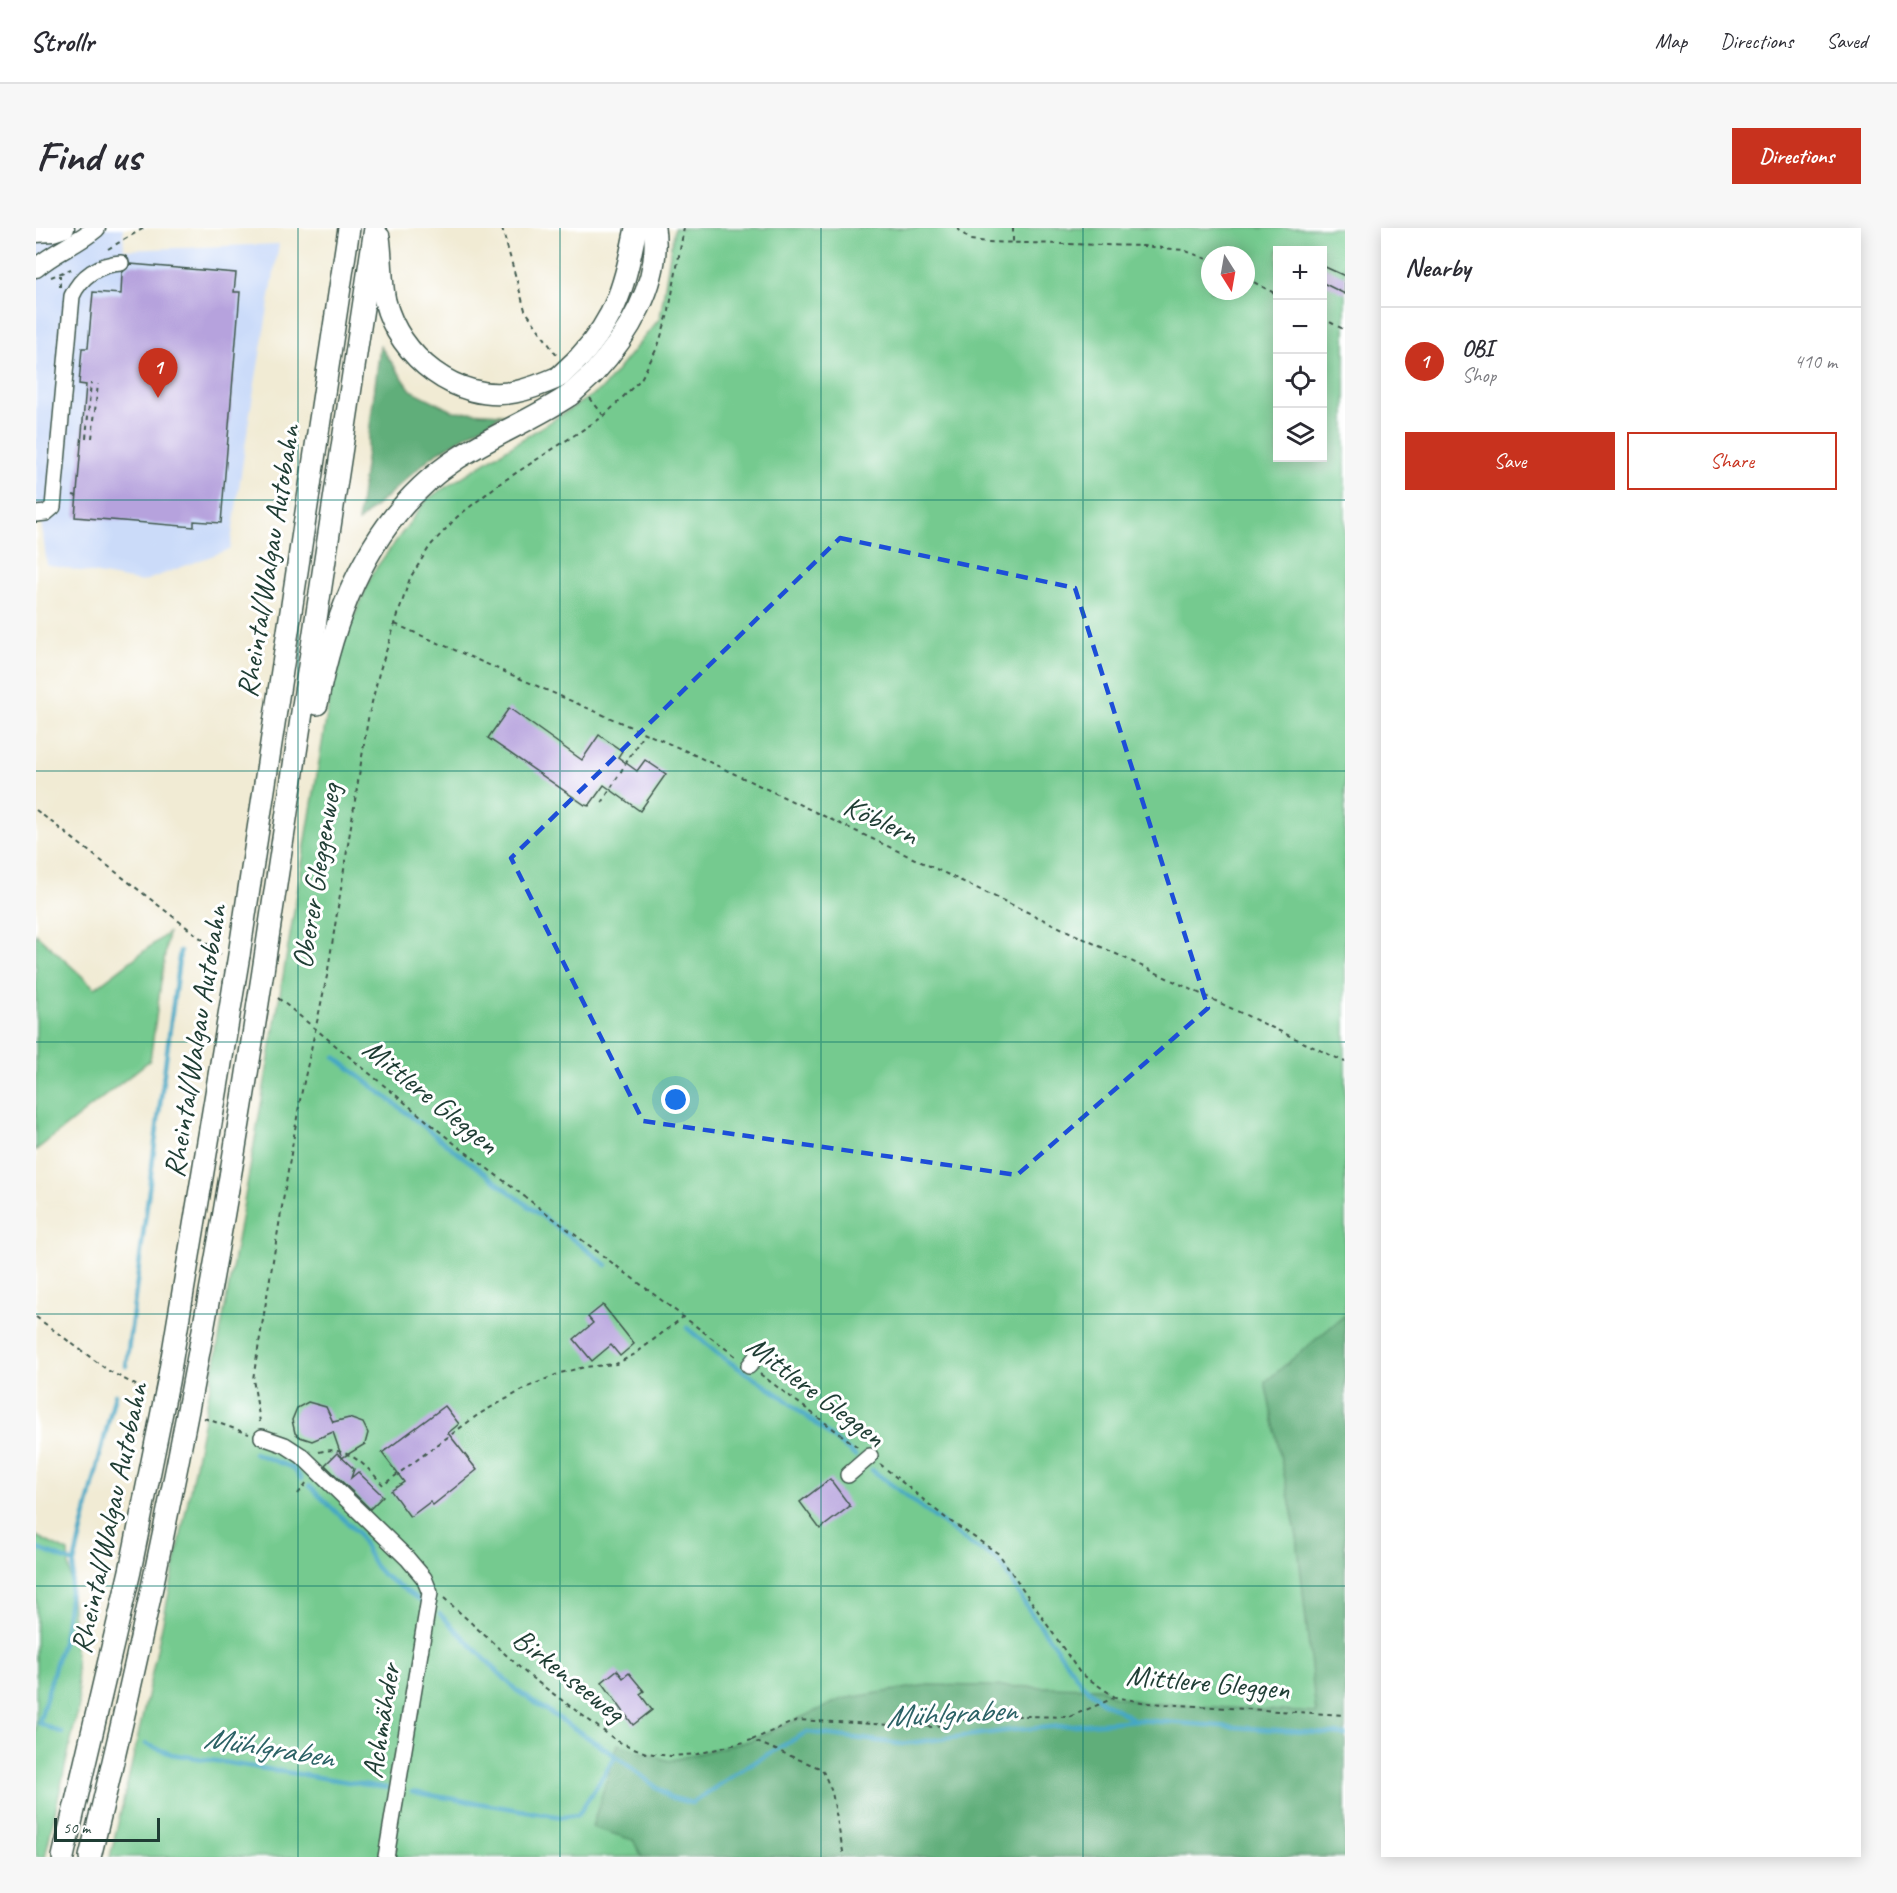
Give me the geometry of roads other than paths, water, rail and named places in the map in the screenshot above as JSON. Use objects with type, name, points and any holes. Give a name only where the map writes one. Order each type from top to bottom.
[{"type":"highway","name":"Rheintal/Walgau Autobahn","points":[[63,1857],[127,1583],[168,1382],[234,985],[229,953],[349,228]]},
{"type":"highway","name":"Rheintal/Walgau Autobahn","points":[[90,1857],[159,1568],[206,1323],[263,971],[376,228]]},
{"type":"highway","points":[[376,228],[384,264],[385,300],[396,328],[413,355],[432,372],[457,385],[486,392],[514,392],[575,377],[613,352],[634,319],[648,284],[656,231]]},
{"type":"highway","points":[[293,772],[310,737],[321,679],[340,612],[372,544],[397,511],[427,481],[458,458],[542,414],[575,377],[609,321],[628,274],[633,233]]},
{"type":"main road","points":[[36,233],[53,232],[65,228]]},
{"type":"main road","points":[[36,268],[48,257],[80,241],[96,228]]},
{"type":"street","points":[[36,514],[46,513],[53,507],[72,296],[78,283],[93,271],[121,263]]},
{"type":"street","points":[[749,1366],[760,1352]]},
{"type":"street","name":"Achmähder","points":[[262,1437],[285,1445],[302,1456],[407,1558],[424,1578],[430,1593],[386,1857]]},
{"type":"street","points":[[849,1475],[870,1456]]},
{"type":"waterway","points":[[126,1366],[180,951]]},
{"type":"waterway","points":[[335,1057],[607,1265]]},
{"type":"waterway","points":[[687,1328],[722,1357],[781,1396],[855,1456]]},
{"type":"waterway","points":[[62,1733],[39,1723],[64,1635],[74,1563],[115,1394]]},
{"type":"waterway","points":[[254,1453],[293,1468],[301,1479]]},
{"type":"waterway","points":[[872,1470],[971,1545],[992,1556],[1003,1567],[1027,1607],[1082,1684],[1101,1701],[1132,1718]]},
{"type":"waterway","points":[[309,1486],[358,1533],[374,1565],[383,1575],[424,1603]]},
{"type":"waterway","points":[[36,1548],[74,1563]]},
{"type":"waterway","points":[[440,1614],[516,1690],[616,1756]]},
{"type":"waterway","name":"Mühlgraben","points":[[412,1792],[562,1817],[578,1815],[616,1756],[669,1797],[692,1803],[749,1765],[807,1732],[901,1744],[1013,1730],[1138,1720],[1345,1735]]},
{"type":"waterway","name":"Mühlgraben","points":[[146,1744],[171,1754],[387,1788]]},
{"type":"place","name":"OBI","points":[[158,398]]}]
